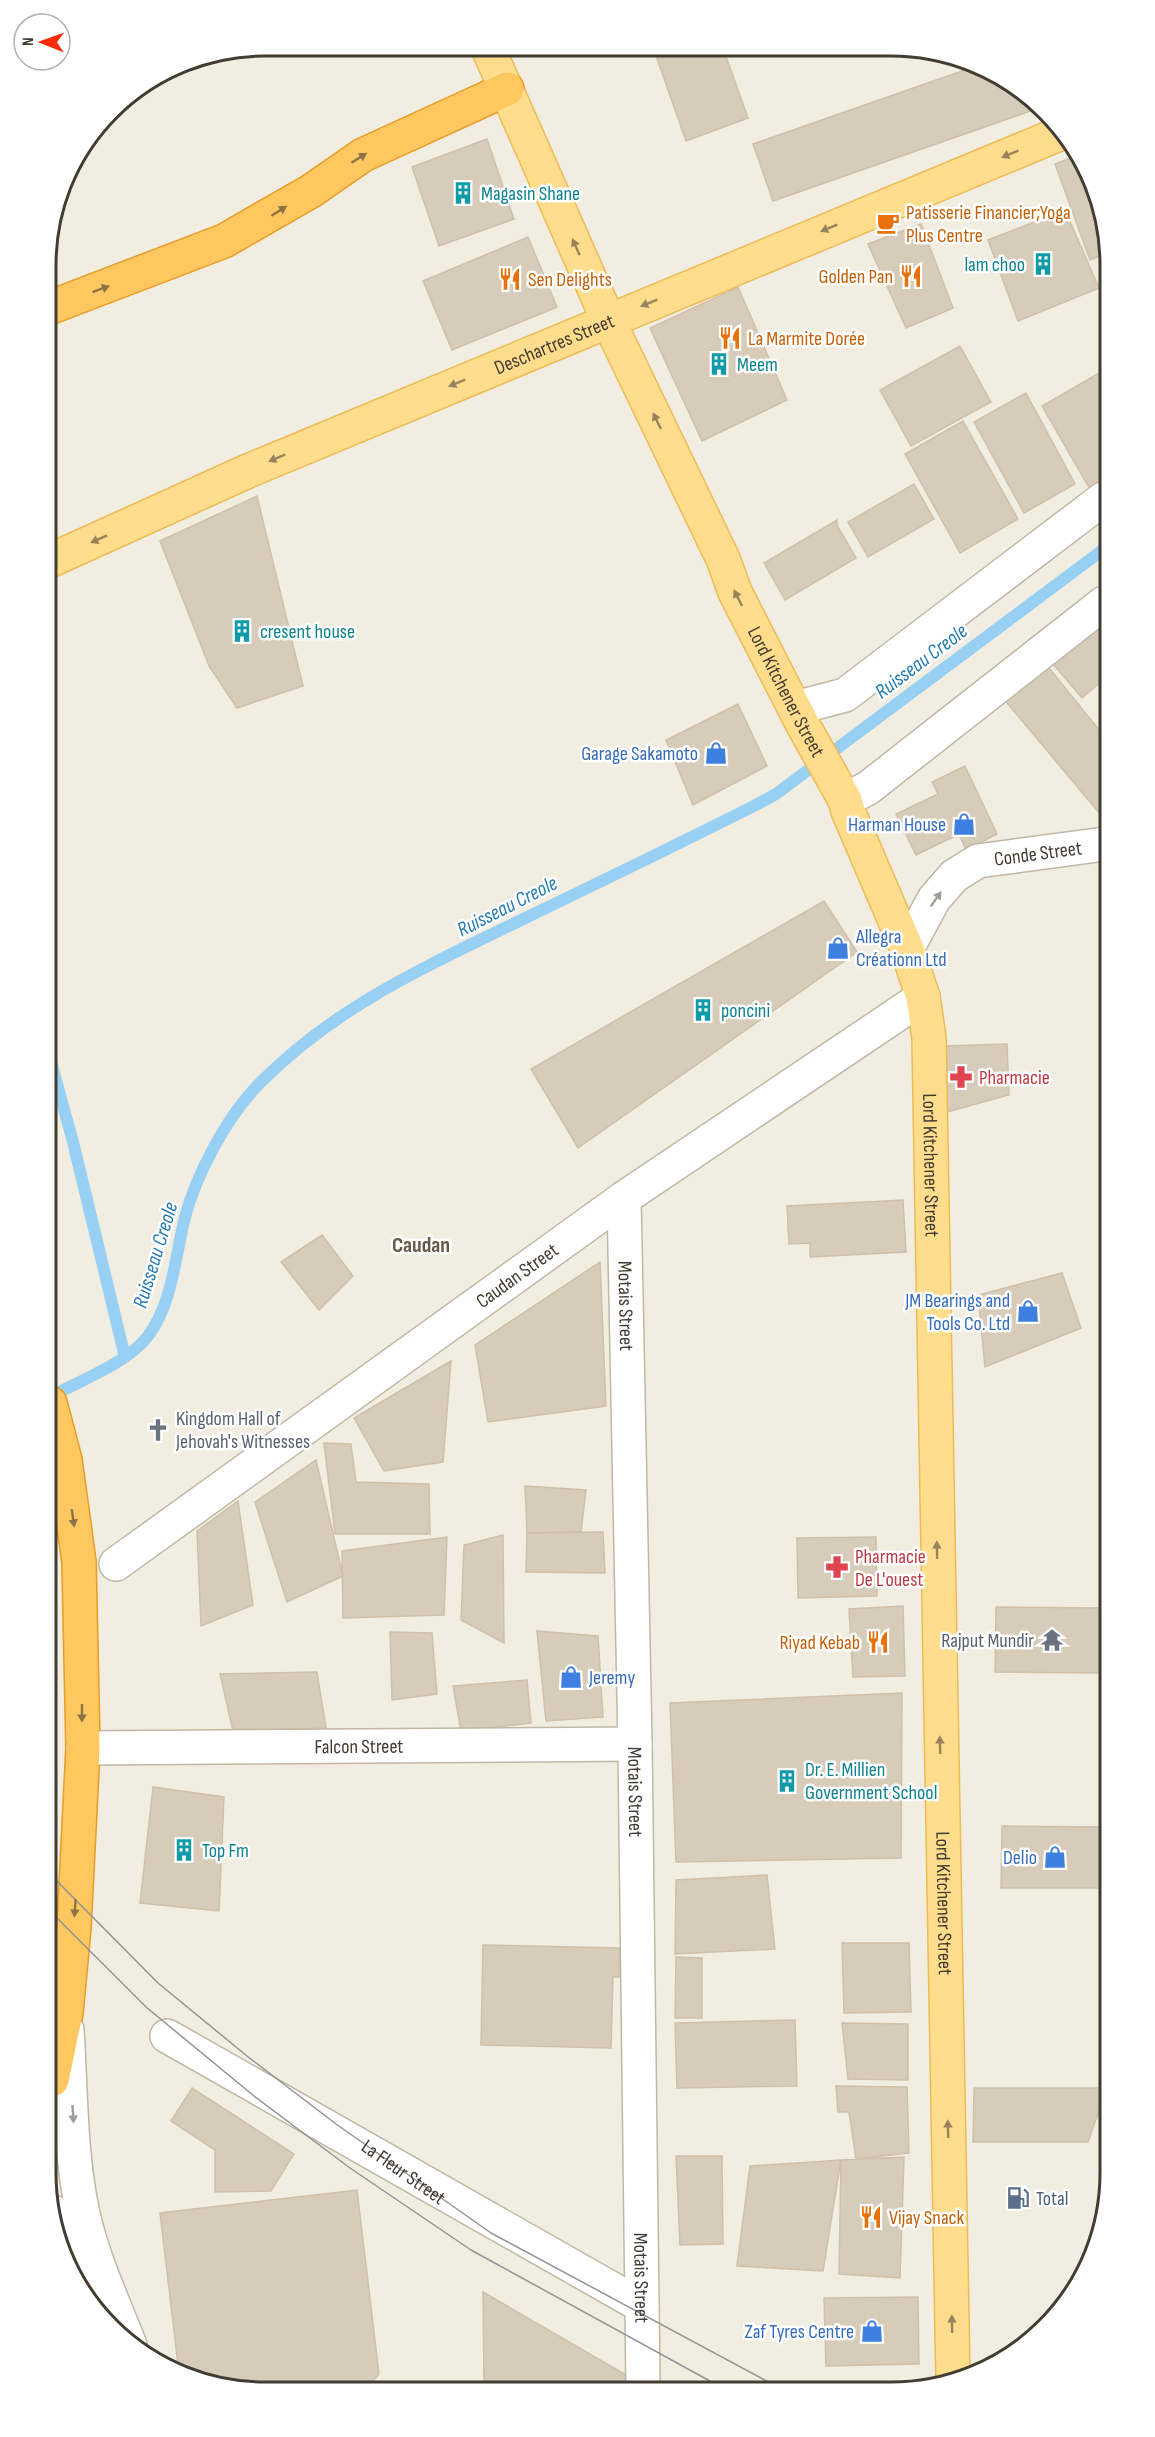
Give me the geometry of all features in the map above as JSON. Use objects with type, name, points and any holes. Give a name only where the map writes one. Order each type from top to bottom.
[{"type":"highway","points":[[56,305],[224,241],[311,191],[363,154],[507,89]]},
{"type":"highway","points":[[56,1426],[65,1461],[79,1562],[83,1748],[77,1888],[66,2013],[56,2061]]},
{"type":"main road","name":"Lord Kitchener Street","points":[[492,56],[608,320],[723,559],[735,592],[800,718],[846,800],[848,811],[907,950],[923,997],[929,1038],[953,2372]]},
{"type":"main road","name":"Deschartres Street","points":[[56,558],[248,471],[1055,136]]},
{"type":"street","points":[[800,718],[803,706],[845,695],[1100,503]]},
{"type":"street","points":[[846,800],[868,788],[1100,606]]},
{"type":"street","name":"Conde Street","points":[[907,950],[934,899],[954,876],[978,861],[1100,845]]},
{"type":"street","name":"Caudan Street","points":[[116,1564],[624,1198],[923,997]]},
{"type":"street","name":"Motais Street","points":[[624,1198],[635,1744],[643,2382]]},
{"type":"street","name":"Falcon Street","points":[[83,1748],[635,1744]]},
{"type":"street","points":[[66,2013],[75,2173],[83,2216],[123,2326]]},
{"type":"street","name":"La Fleur Street","points":[[166,2036],[642,2306]]},
{"type":"street","points":[[75,2261],[102,2304]]},
{"type":"building","points":[[656,56],[726,56],[748,118],[686,141]]},
{"type":"building","points":[[965,70],[1007,91],[1032,111],[773,201],[753,144]]},
{"type":"building","name":"Magasin Shane","points":[[487,139],[514,219],[439,246],[412,167]]},
{"type":"building","points":[[1071,158],[1084,184],[1098,237],[1099,256],[1090,260],[1055,164]]},
{"type":"building","name":"lam choo","points":[[1065,210],[1099,288],[1018,321],[988,240]]},
{"type":"building","name":"Golden Pan","points":[[921,224],[953,308],[906,328],[868,244]]},
{"type":"building","points":[[528,237],[557,307],[452,350],[423,281]]},
{"type":"building","name":"Meem","points":[[738,287],[787,400],[702,441],[650,328]]},
{"type":"building","points":[[960,346],[991,402],[911,446],[880,390]]},
{"type":"building","points":[[1100,373],[1100,485],[1091,491],[1042,406]]},
{"type":"building","points":[[1026,393],[1075,484],[1024,513],[974,422]]},
{"type":"building","points":[[963,421],[1018,519],[960,553],[905,454]]},
{"type":"building","points":[[914,484],[934,519],[868,557],[848,522]]},
{"type":"building","name":"cresent house","points":[[257,496],[303,686],[237,708],[209,666],[160,541]]},
{"type":"building","points":[[837,520],[837,525],[856,558],[785,600],[764,563]]},
{"type":"building","points":[[1100,625],[1100,683],[1082,698],[1054,665]]},
{"type":"building","points":[[1045,663],[1100,731],[1100,814],[1003,698]]},
{"type":"building","name":"Garage Sakamoto","points":[[738,704],[767,766],[693,805],[666,740]]},
{"type":"building","points":[[965,766],[997,834],[966,850],[959,834],[916,855],[896,814],[938,794],[932,782]]},
{"type":"building","name":"poncini","points":[[824,901],[857,952],[578,1148],[531,1069]]},
{"type":"building","points":[[1007,1044],[1009,1095],[947,1112],[944,1046]]},
{"type":"building","points":[[903,1200],[906,1252],[810,1257],[810,1243],[789,1244],[787,1206]]},
{"type":"building","points":[[322,1235],[353,1276],[319,1310],[281,1262]]},
{"type":"building","points":[[600,1262],[606,1406],[488,1422],[475,1345]]},
{"type":"building","name":"JM Bearings and Tools Co. Ltd","points":[[1062,1273],[1081,1328],[985,1367],[978,1295]]},
{"type":"building","points":[[451,1361],[443,1462],[384,1471],[354,1418]]},
{"type":"building","points":[[324,1443],[351,1444],[356,1482],[429,1484],[430,1534],[335,1534]]},
{"type":"building","points":[[316,1460],[343,1576],[287,1602],[255,1502]]},
{"type":"building","points":[[525,1486],[586,1490],[581,1532],[527,1533]]},
{"type":"building","points":[[238,1501],[253,1605],[201,1626],[197,1531]]},
{"type":"building","points":[[603,1532],[605,1573],[526,1572],[527,1533]]},
{"type":"building","points":[[503,1535],[504,1643],[461,1620],[464,1545]]},
{"type":"building","points":[[447,1537],[444,1615],[343,1618],[342,1551]]},
{"type":"building","name":"Pharmacie De L'ouest","points":[[876,1537],[877,1596],[798,1598],[797,1538]]},
{"type":"building","name":"Riyad Kebab","points":[[903,1606],[905,1676],[853,1677],[849,1609]]},
{"type":"building","name":"Rajput Mundir","points":[[996,1607],[1099,1608],[1099,1673],[995,1672]]},
{"type":"building","name":"Jeremy","points":[[537,1631],[598,1636],[603,1717],[546,1721]]},
{"type":"building","points":[[390,1632],[432,1633],[437,1694],[392,1700]]},
{"type":"building","points":[[317,1672],[326,1728],[233,1731],[220,1674]]},
{"type":"building","points":[[527,1680],[531,1723],[461,1731],[453,1686]]},
{"type":"building","name":"Dr. E. Millien Government School","points":[[902,1693],[901,1858],[676,1862],[670,1703]]},
{"type":"building","name":"Top Fm","points":[[153,1787],[224,1797],[219,1911],[140,1903]]},
{"type":"building","name":"Delio","points":[[1002,1826],[1099,1827],[1099,1888],[1001,1888]]},
{"type":"building","points":[[767,1875],[775,1949],[675,1954],[676,1880]]},
{"type":"building","points":[[842,1943],[909,1943],[911,2012],[844,2013]]},
{"type":"building","points":[[483,1945],[620,1948],[619,1977],[613,1977],[611,2048],[481,2045]]},
{"type":"building","points":[[676,1957],[702,1958],[702,2018],[675,2018]]},
{"type":"building","points":[[795,2020],[797,2086],[677,2088],[675,2023]]},
{"type":"building","points":[[842,2023],[908,2024],[908,2080],[848,2079]]},
{"type":"building","points":[[836,2086],[907,2087],[909,2153],[856,2159],[849,2112],[838,2112]]},
{"type":"building","points":[[192,2088],[294,2154],[271,2191],[215,2192],[215,2150],[171,2121]]},
{"type":"building","points":[[974,2088],[1099,2088],[1099,2111],[1088,2142],[973,2142]]},
{"type":"building","points":[[676,2156],[722,2156],[723,2244],[680,2245]]},
{"type":"building","name":"Vijay Snack","points":[[904,2157],[900,2278],[839,2274],[841,2160]]},
{"type":"building","points":[[841,2160],[823,2271],[737,2266],[750,2166]]},
{"type":"building","points":[[357,2190],[379,2374],[372,2382],[264,2382],[237,2380],[197,2370],[178,2362],[160,2213]]},
{"type":"building","points":[[483,2292],[633,2379],[633,2382],[484,2382]]},
{"type":"building","name":"Zaf Tyres Centre","points":[[918,2297],[919,2364],[826,2366],[824,2298]]},
{"type":"waterway","name":"Ruisseau Creole","points":[[56,1394],[116,1363],[139,1346],[148,1336],[168,1296],[184,1221],[204,1166],[236,1112],[260,1083],[289,1056],[349,1011],[414,973],[776,794],[1100,552]]},
{"type":"waterway","points":[[56,1080],[125,1357]]},
{"type":"tram line","points":[[56,1880],[158,1983],[247,2056],[336,2124],[491,2233],[768,2382]]},
{"type":"tram line","points":[[56,1917],[146,2007],[254,2096],[350,2168],[471,2250],[712,2382]]},
{"type":"place","name":"Magasin Shane","points":[[463,193]]},
{"type":"place","name":"Patisserie Financier;Yoga Plus Centre","points":[[888,223]]},
{"type":"place","name":"lam choo","points":[[1043,264]]},
{"type":"place","name":"Golden Pan","points":[[911,276]]},
{"type":"place","name":"Sen Delights","points":[[510,279]]},
{"type":"place","name":"La Marmite Dorée","points":[[730,338]]},
{"type":"place","name":"Meem","points":[[719,364]]},
{"type":"place","name":"cresent house","points":[[242,631]]},
{"type":"place","name":"Garage Sakamoto","points":[[716,753]]},
{"type":"place","name":"Harman House","points":[[964,824]]},
{"type":"place","name":"Allegra Créationn Ltd","points":[[838,948]]},
{"type":"place","name":"poncini","points":[[703,1010]]},
{"type":"place","name":"Pharmacie","points":[[961,1077]]},
{"type":"place","name":"JM Bearings and Tools Co. Ltd","points":[[1028,1311]]},
{"type":"place","name":"Kingdom Hall of Jehovah's Witnesses","points":[[158,1430]]},
{"type":"place","name":"Pharmacie De L'ouest","points":[[837,1567]]},
{"type":"place","name":"Rajput Mundir","points":[[1052,1640]]},
{"type":"place","name":"Riyad Kebab","points":[[878,1642]]},
{"type":"place","name":"Jeremy","points":[[571,1677]]},
{"type":"place","name":"Dr. E. Millien Government School","points":[[787,1781]]},
{"type":"place","name":"Top Fm","points":[[184,1850]]},
{"type":"place","name":"Delio","points":[[1055,1857]]},
{"type":"place","name":"Total","points":[[1018,2198]]},
{"type":"place","name":"Vijay Snack","points":[[871,2217]]},
{"type":"place","name":"Zaf Tyres Centre","points":[[872,2331]]},
{"type":"district","name":"Caudan","points":[[421,1244]]}]
